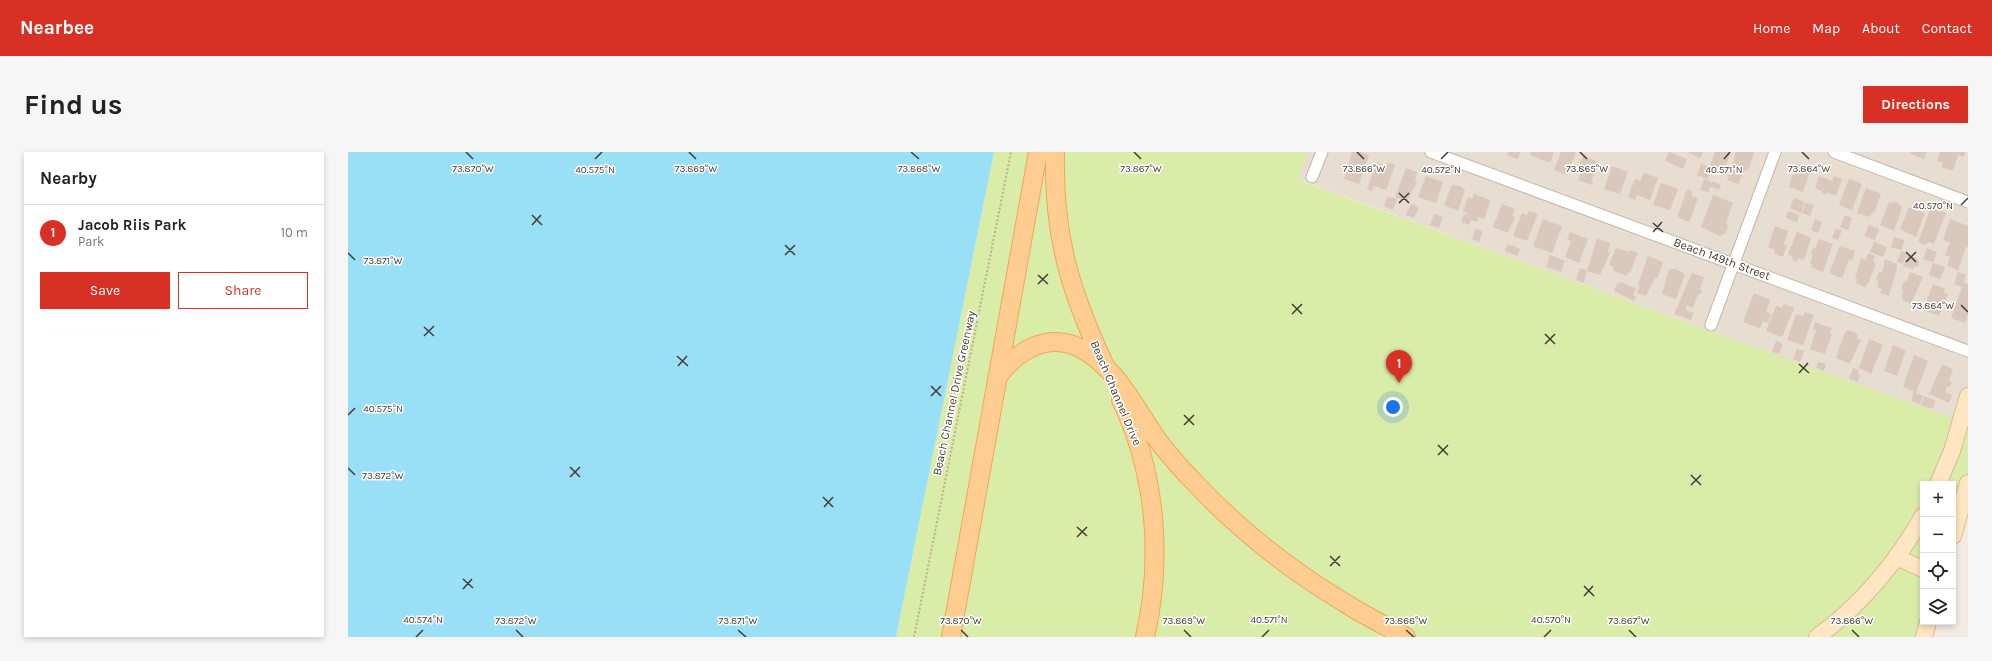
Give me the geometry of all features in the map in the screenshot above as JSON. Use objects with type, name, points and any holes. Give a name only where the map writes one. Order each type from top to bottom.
[{"type":"main road","points":[[951,637],[1038,152]]},
{"type":"main road","name":"Beach Channel Drive","points":[[1055,152],[1056,209],[1065,262],[1081,310],[1134,430],[1143,457],[1150,490],[1155,560],[1151,609],[1145,637]]},
{"type":"main road","points":[[997,378],[1010,362],[1026,350],[1043,344],[1053,343],[1080,348],[1107,370],[1130,398],[1168,453],[1228,515],[1272,553],[1309,580],[1356,610],[1406,637]]},
{"type":"street","points":[[1312,177],[1322,152]]},
{"type":"street","name":"Beach 149th Street","points":[[1431,152],[1968,351]]},
{"type":"street","points":[[1711,325],[1775,152]]},
{"type":"street","points":[[1834,152],[1968,202]]},
{"type":"street","points":[[1939,481],[1954,445],[1968,396]]},
{"type":"street","points":[[1956,525],[1968,483]]},
{"type":"street","points":[[1817,637],[1850,610],[1896,557],[1922,517]]},
{"type":"street","points":[[1896,557],[1920,568]]},
{"type":"street","points":[[1924,637],[1927,625]]},
{"type":"path","name":"Beach Channel Drive Greenway","points":[[914,637],[1011,152]]},
{"type":"shaded area","points":[[1308,152],[1968,152],[1968,426],[1297,179]]},
{"type":"green space","points":[[994,152],[1308,152],[1298,180],[1718,334],[1950,417],[1951,420],[1968,426],[1968,484],[1956,526],[1956,481],[1920,481],[1920,625],[1924,625],[1924,637],[896,637]]},
{"type":"water","points":[[348,152],[994,152],[896,637],[348,637]]},
{"type":"building","points":[[1352,152],[1361,152],[1369,155],[1359,184],[1344,179]]},
{"type":"building","points":[[1508,152],[1521,152],[1517,159],[1507,155]]},
{"type":"building","points":[[1531,152],[1554,152],[1550,163],[1530,155]]},
{"type":"building","points":[[1561,152],[1576,152],[1567,175],[1554,170]]},
{"type":"building","points":[[1669,152],[1687,159],[1683,169],[1665,161]]},
{"type":"building","points":[[1687,152],[1703,152],[1700,158]]},
{"type":"building","points":[[1715,152],[1731,152],[1724,170],[1710,165]]},
{"type":"building","points":[[1736,152],[1754,152],[1747,171],[1745,170],[1738,184],[1727,180]]},
{"type":"building","points":[[1911,152],[1926,152],[1924,159],[1910,154]]},
{"type":"building","points":[[1940,152],[1965,152],[1964,157],[1958,155],[1953,171],[1941,167],[1943,163],[1937,161]]},
{"type":"building","points":[[1583,156],[1599,162],[1591,181],[1593,182],[1592,185],[1578,180],[1582,168],[1579,166]]},
{"type":"building","points":[[1377,162],[1387,166],[1388,162],[1395,165],[1386,190],[1374,186],[1372,191],[1367,189]]},
{"type":"building","points":[[1701,164],[1712,167],[1708,179],[1697,175]]},
{"type":"building","points":[[1798,164],[1811,168],[1803,192],[1789,187],[1792,175],[1794,175]]},
{"type":"building","points":[[1612,166],[1628,172],[1620,194],[1604,189]]},
{"type":"building","points":[[1406,168],[1417,172],[1415,181],[1417,182],[1407,201],[1395,197]]},
{"type":"building","points":[[1644,173],[1658,178],[1650,200],[1637,195],[1635,200],[1628,197],[1635,179],[1640,181]]},
{"type":"building","points":[[1426,176],[1443,182],[1436,203],[1418,197]]},
{"type":"building","points":[[1819,176],[1832,181],[1834,176],[1842,179],[1836,196],[1827,193],[1826,195],[1821,193],[1822,191],[1815,188]]},
{"type":"building","points":[[1704,179],[1712,182],[1708,192],[1700,190]]},
{"type":"building","points":[[1849,179],[1862,184],[1852,210],[1839,205]]},
{"type":"building","points":[[1713,181],[1721,185],[1719,190],[1710,187]]},
{"type":"building","points":[[1661,183],[1678,189],[1670,210],[1653,205]]},
{"type":"building","points":[[1452,185],[1462,187],[1465,191],[1458,211],[1444,205]]},
{"type":"building","points":[[1866,188],[1881,194],[1874,213],[1872,212],[1869,217],[1857,213]]},
{"type":"building","points":[[1687,189],[1693,192],[1691,196],[1698,198],[1689,222],[1677,217]]},
{"type":"building","points":[[1474,194],[1490,200],[1484,219],[1479,217],[1477,222],[1471,220],[1469,225],[1461,222],[1464,214],[1468,214],[1463,211],[1468,197],[1472,199]]},
{"type":"building","points":[[1713,195],[1733,203],[1726,223],[1728,226],[1726,233],[1720,236],[1701,227]]},
{"type":"building","points":[[1388,196],[1397,199],[1393,210],[1384,206]]},
{"type":"building","points":[[1794,198],[1805,202],[1801,213],[1790,208]]},
{"type":"building","points":[[1894,201],[1902,207],[1894,231],[1880,225],[1889,202],[1893,203]]},
{"type":"building","points":[[1806,203],[1814,205],[1810,216],[1802,213]]},
{"type":"building","points":[[1411,204],[1419,207],[1414,218],[1406,215]]},
{"type":"building","points":[[1502,204],[1515,209],[1512,216],[1515,217],[1508,233],[1493,227]]},
{"type":"building","points":[[1909,207],[1925,213],[1916,237],[1900,229]]},
{"type":"building","points":[[1931,207],[1946,213],[1934,244],[1927,242],[1926,245],[1918,242]]},
{"type":"building","points":[[1529,211],[1538,214],[1527,241],[1513,236],[1522,213],[1527,215]]},
{"type":"building","points":[[1788,211],[1799,215],[1797,222],[1786,218]]},
{"type":"building","points":[[1434,214],[1443,217],[1439,228],[1430,225]]},
{"type":"building","points":[[1845,215],[1852,218],[1848,230],[1840,227]]},
{"type":"building","points":[[1543,219],[1562,226],[1552,253],[1533,246]]},
{"type":"building","points":[[1815,219],[1822,222],[1818,233],[1811,230]]},
{"type":"building","points":[[1950,219],[1968,226],[1968,247],[1966,247],[1958,270],[1947,266],[1950,257],[1945,255],[1950,242],[1943,240]]},
{"type":"building","points":[[1869,225],[1879,229],[1875,240],[1864,236]]},
{"type":"building","points":[[1775,226],[1788,231],[1784,244],[1787,245],[1783,257],[1774,253],[1775,250],[1768,247]]},
{"type":"building","points":[[1476,228],[1483,231],[1479,242],[1472,239]]},
{"type":"building","points":[[1836,228],[1842,230],[1838,240],[1832,238]]},
{"type":"building","points":[[1570,232],[1588,239],[1579,263],[1565,257],[1571,241],[1567,240]]},
{"type":"building","points":[[1797,232],[1811,238],[1805,258],[1803,260],[1798,258],[1797,262],[1792,260],[1793,257],[1788,254]]},
{"type":"building","points":[[1894,237],[1905,240],[1901,250],[1891,247]]},
{"type":"building","points":[[1597,238],[1610,243],[1608,252],[1610,253],[1600,275],[1587,271]]},
{"type":"building","points":[[1819,239],[1833,244],[1823,272],[1811,267],[1812,264],[1810,263],[1813,255],[1811,254],[1813,248],[1815,249]]},
{"type":"building","points":[[1874,242],[1887,247],[1883,257],[1870,252]]},
{"type":"building","points":[[1508,244],[1520,249],[1517,256],[1505,251]]},
{"type":"building","points":[[1840,246],[1855,251],[1852,260],[1849,259],[1842,278],[1829,273]]},
{"type":"building","points":[[1616,248],[1638,253],[1630,273],[1628,272],[1627,276],[1613,271],[1614,267],[1609,265]]},
{"type":"building","points":[[1927,248],[1937,252],[1933,262],[1923,259]]},
{"type":"building","points":[[1901,251],[1907,254],[1903,264],[1897,262]]},
{"type":"building","points":[[1868,253],[1875,256],[1873,262],[1876,264],[1868,284],[1867,283],[1865,287],[1856,283],[1857,279],[1855,279],[1861,258],[1866,260]]},
{"type":"building","points":[[1550,255],[1565,261],[1561,272],[1546,267]]},
{"type":"building","points":[[1908,255],[1916,258],[1919,262],[1919,266],[1914,267],[1913,269],[1903,266]]},
{"type":"building","points":[[1648,256],[1663,262],[1657,279],[1655,278],[1646,296],[1637,293],[1640,285],[1638,284]]},
{"type":"building","points":[[1885,259],[1897,264],[1889,296],[1880,293],[1882,289],[1877,287],[1879,281],[1876,280],[1879,272],[1882,273]]},
{"type":"building","points":[[1933,263],[1945,267],[1940,279],[1929,275]]},
{"type":"building","points":[[1580,268],[1587,270],[1584,283],[1576,280]]},
{"type":"building","points":[[1669,269],[1676,269],[1685,274],[1676,299],[1662,294]]},
{"type":"building","points":[[1910,272],[1923,277],[1911,304],[1902,300],[1903,290],[1901,289]]},
{"type":"building","points":[[1958,272],[1966,275],[1964,282],[1968,284],[1968,314],[1965,323],[1951,318],[1962,287],[1954,284]]},
{"type":"building","points":[[1692,273],[1704,277],[1700,289],[1702,290],[1700,295],[1698,294],[1693,308],[1685,305],[1687,311],[1694,313],[1691,320],[1674,314]]},
{"type":"building","points":[[1620,282],[1636,288],[1633,295],[1636,296],[1634,301],[1614,291],[1617,283],[1619,284]]},
{"type":"building","points":[[1933,284],[1945,289],[1944,293],[1948,294],[1939,316],[1923,310]]},
{"type":"building","points":[[1754,293],[1770,300],[1766,312],[1772,314],[1768,323],[1763,321],[1760,328],[1743,322]]},
{"type":"building","points":[[1784,304],[1794,308],[1782,337],[1766,331],[1776,306],[1782,308]]},
{"type":"building","points":[[1805,312],[1814,315],[1803,345],[1787,340],[1796,314],[1803,316]]},
{"type":"building","points":[[1815,322],[1832,328],[1830,333],[1832,334],[1825,354],[1810,349],[1816,330],[1813,329]]},
{"type":"building","points":[[1848,330],[1858,334],[1857,339],[1861,340],[1850,364],[1836,358],[1845,332]]},
{"type":"building","points":[[1869,339],[1883,345],[1871,374],[1859,368]]},
{"type":"building","points":[[1776,341],[1783,344],[1779,354],[1772,352]]},
{"type":"building","points":[[1893,345],[1906,350],[1897,376],[1884,371]]},
{"type":"building","points":[[1797,349],[1804,351],[1800,362],[1793,359]]},
{"type":"building","points":[[1914,355],[1928,361],[1916,393],[1923,396],[1920,404],[1911,401],[1914,391],[1903,387]]},
{"type":"building","points":[[1818,362],[1826,364],[1824,371],[1816,368]]},
{"type":"building","points":[[1942,365],[1953,369],[1949,381],[1952,382],[1950,387],[1948,386],[1945,392],[1952,395],[1949,403],[1929,394]]},
{"type":"building","points":[[1853,368],[1859,370],[1858,374],[1860,375],[1858,382],[1849,379]]},
{"type":"building","points":[[1924,396],[1936,401],[1932,409],[1921,405]]},
{"type":"place","name":"Jacob Riis Park","points":[[1399,383]]}]
